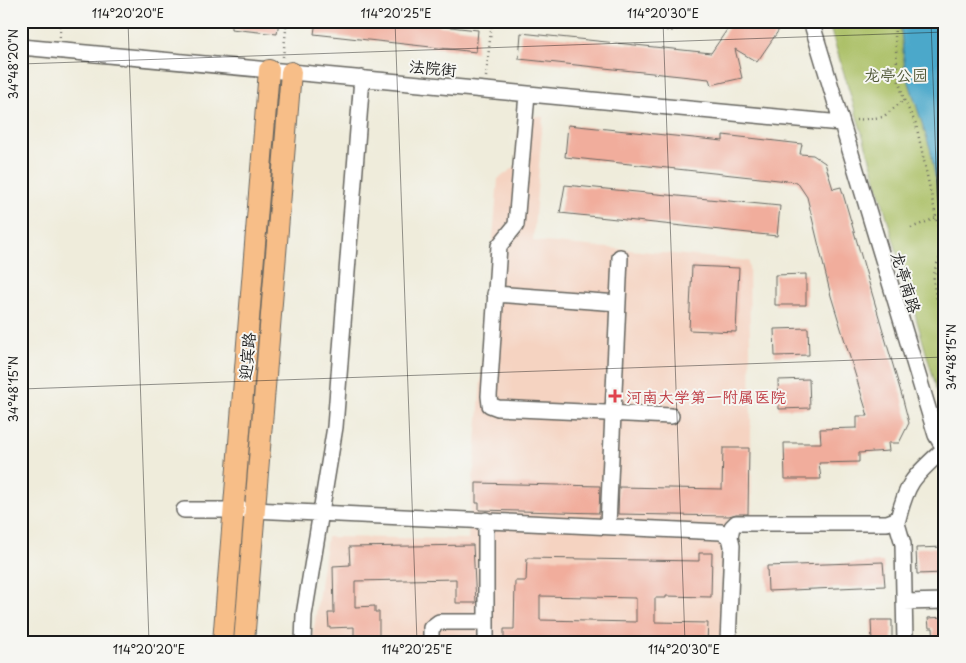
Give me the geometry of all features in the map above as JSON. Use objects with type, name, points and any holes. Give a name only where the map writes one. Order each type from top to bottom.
[{"type":"main road","name":"迎宾路","points":[[224,642],[244,510],[280,71]]},
{"type":"main road","name":"迎宾路","points":[[244,510],[244,642]]},
{"type":"street","name":"龙亭南路","points":[[811,21],[936,435],[945,449]]},
{"type":"street","name":"法院街","points":[[21,47],[841,122]]},
{"type":"street","points":[[303,642],[304,615],[335,427],[362,78]]},
{"type":"street","points":[[527,94],[516,225],[499,243],[490,405],[498,408],[671,416]]},
{"type":"street","points":[[608,525],[620,257]]},
{"type":"street","points":[[495,294],[618,302]]},
{"type":"street","points":[[905,642],[902,544],[896,520],[913,478],[945,449]]},
{"type":"street","points":[[184,510],[244,510],[608,525],[721,532],[730,537]]},
{"type":"street","points":[[486,520],[486,642]]},
{"type":"street","points":[[728,642],[732,546],[730,537],[732,527],[736,523],[887,523],[896,520]]},
{"type":"street","points":[[904,602],[945,601]]},
{"type":"street","points":[[430,642],[431,628],[439,622],[486,622]]},
{"type":"path","points":[[280,71],[287,21]]},
{"type":"path","points":[[484,90],[492,21]]},
{"type":"path","points":[[587,21],[675,31],[682,21]]},
{"type":"path","points":[[894,21],[898,78],[904,100],[916,124],[939,231],[945,242]]},
{"type":"path","points":[[841,122],[883,117],[904,100]]},
{"type":"path","points":[[911,228],[936,218]]},
{"type":"path","points":[[945,250],[938,259],[932,279],[945,323]]},
{"type":"shaded area","name":"河南大学第一附属医院","points":[[520,115],[543,117],[533,241],[749,261],[752,521],[728,520],[722,642],[312,642],[327,537],[468,539],[498,179],[516,166]]},
{"type":"green space","name":"龙亭公园","points":[[828,21],[945,21],[945,418],[875,176]]},
{"type":"water","points":[[900,21],[945,21],[945,231],[930,148],[905,70]]},
{"type":"building","points":[[231,21],[279,21],[277,34],[231,29]]},
{"type":"building","points":[[316,21],[395,21],[478,30],[476,52],[314,34]]},
{"type":"building","points":[[733,21],[785,21],[757,62],[735,49],[742,78],[711,85],[709,79],[519,59],[521,33],[711,53]]},
{"type":"building","points":[[568,125],[723,141],[723,135],[802,144],[800,154],[813,155],[825,163],[833,189],[841,187],[902,396],[909,423],[899,443],[888,443],[889,451],[859,453],[859,462],[819,463],[821,479],[785,479],[784,443],[821,443],[820,429],[857,428],[857,416],[868,416],[831,296],[807,197],[797,182],[565,157]]},
{"type":"building","points":[[565,185],[780,206],[777,236],[560,213]]},
{"type":"building","points":[[692,266],[739,268],[736,332],[689,330]]},
{"type":"building","points":[[806,274],[806,305],[775,305],[775,275]]},
{"type":"building","points":[[808,328],[809,355],[775,356],[774,329]]},
{"type":"building","points":[[809,379],[810,408],[779,409],[778,380]]},
{"type":"building","points":[[723,448],[749,448],[748,514],[729,516],[618,514],[619,487],[722,489]]},
{"type":"building","points":[[476,483],[600,486],[599,513],[479,510],[479,503],[476,503]]},
{"type":"building","points":[[473,545],[476,603],[456,603],[456,579],[355,581],[355,607],[375,606],[375,612],[379,612],[379,642],[354,642],[354,627],[329,628],[328,613],[334,613],[333,566],[350,565],[349,547]]},
{"type":"building","points":[[945,547],[945,573],[917,574],[916,548]]},
{"type":"building","points":[[699,553],[712,553],[711,597],[666,596],[666,598],[655,598],[655,622],[708,623],[707,642],[504,642],[504,629],[514,629],[515,581],[526,581],[527,558],[699,561]],"holes":[[[540,596],[636,598],[636,622],[540,620]]]},
{"type":"building","points":[[883,562],[885,586],[768,591],[767,566]]},
{"type":"building","points":[[945,617],[945,642],[934,642],[933,628],[929,628],[928,618]]},
{"type":"building","points":[[871,620],[892,620],[892,642],[872,642]]},
{"type":"place","name":"河南大学第一附属医院","points":[[615,396]]}]
